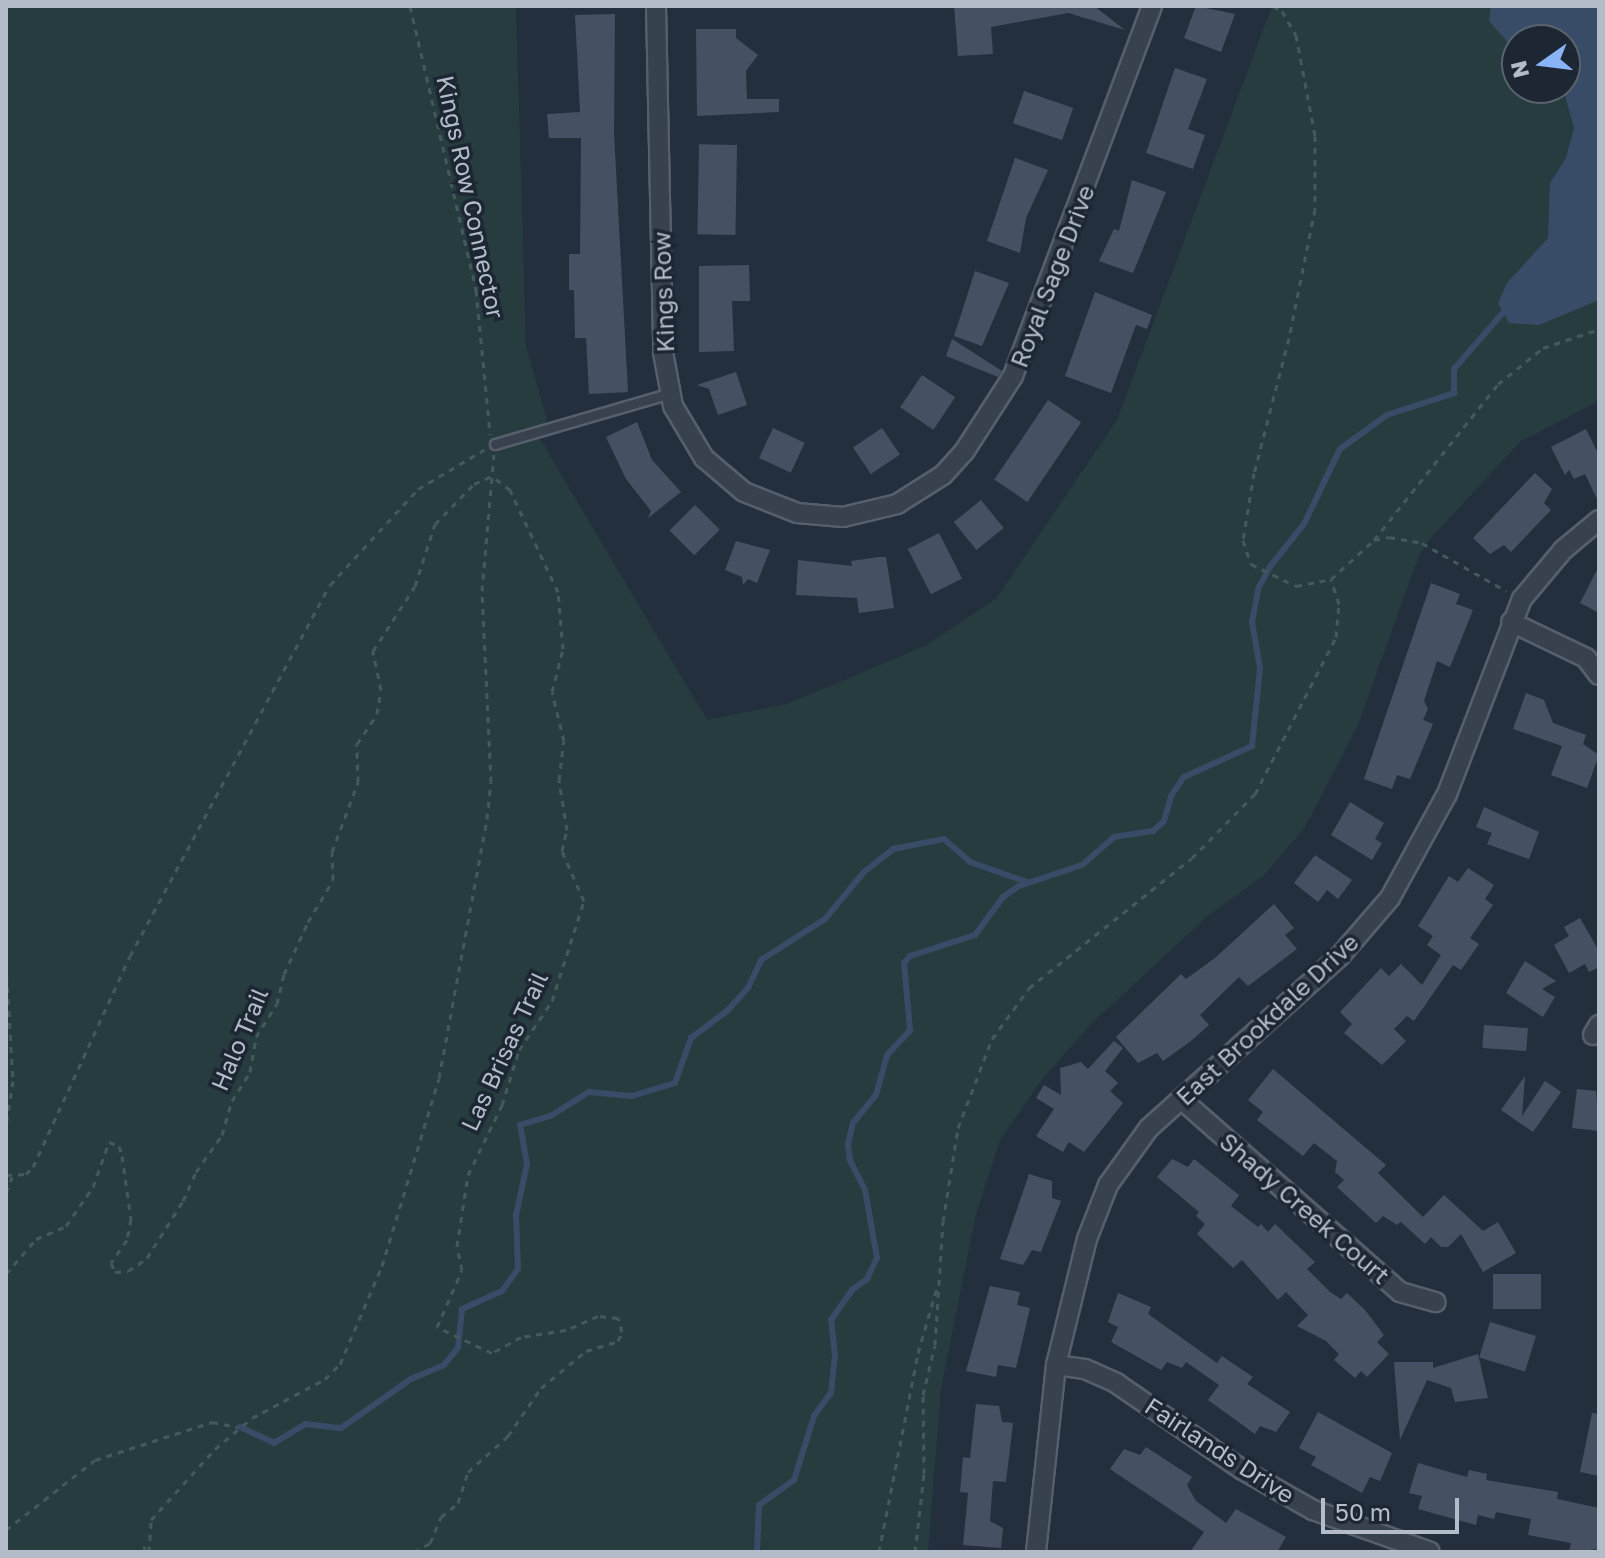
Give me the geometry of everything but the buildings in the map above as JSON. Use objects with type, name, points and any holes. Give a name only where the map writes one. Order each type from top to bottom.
[{"type":"street","name":"Kings Row","points":[[656,6],[663,352],[670,393],[686,434],[722,476],[769,505],[797,513]]},
{"type":"street","name":"Royal Sage Drive","points":[[797,513],[843,517],[897,504],[943,475],[964,452],[1028,348],[1152,6]]},
{"type":"street","name":"East Brookdale Drive","points":[[1036,1552],[1056,1365],[1097,1208],[1127,1154],[1181,1099],[1340,956],[1390,898],[1447,794],[1522,599],[1563,550],[1599,520]]},
{"type":"street","points":[[1511,622],[1586,658],[1599,675]]},
{"type":"street","name":"Shady Creek Court","points":[[1181,1099],[1400,1292],[1436,1302]]},
{"type":"street","name":"Fairlands Drive","points":[[1056,1365],[1085,1369],[1116,1383],[1241,1469],[1313,1510],[1430,1552]]},
{"type":"lane","points":[[495,444],[670,393]]},
{"type":"path","name":"Kings Row Connector","points":[[144,1552],[147,1537],[163,1505],[240,1427],[325,1379],[340,1364],[382,1266],[439,1078],[477,894],[491,782],[482,591],[495,444],[484,397],[476,290],[410,6]]},
{"type":"path","points":[[1273,6],[1282,11],[1296,35],[1315,136],[1315,209],[1289,338],[1254,473],[1243,540],[1251,564],[1273,578],[1296,586],[1331,579],[1374,540],[1498,384],[1543,348],[1599,329]]},
{"type":"path","points":[[6,1175],[12,1177],[33,1167],[130,956],[330,585],[418,489],[495,444]]},
{"type":"path","name":"Halo Trail","points":[[6,1274],[36,1239],[66,1226],[93,1187],[109,1142],[119,1146],[131,1219],[127,1240],[111,1263],[115,1272],[128,1271],[147,1258],[183,1201],[196,1172],[222,1135],[232,1101],[250,1072],[256,1037],[277,1004],[284,974],[308,922],[333,880],[332,852],[358,782],[357,744],[377,714],[381,690],[373,651],[415,586],[435,524],[474,484],[492,476]]},
{"type":"path","name":"Las Brisas Trail","points":[[414,1552],[430,1543],[441,1517],[458,1503],[468,1472],[508,1436],[541,1388],[586,1351],[618,1341],[622,1332],[618,1318],[598,1316],[566,1330],[521,1337],[492,1353],[437,1327],[462,1270],[457,1246],[464,1226],[465,1183],[502,1105],[519,1050],[552,1001],[584,901],[562,851],[567,830],[559,780],[564,741],[552,692],[563,649],[558,592],[510,490],[492,476]]},
{"type":"path","points":[[1374,540],[1422,543],[1522,599]]},
{"type":"path","points":[[915,1552],[924,1474],[923,1395],[935,1345],[939,1284],[958,1128],[992,1039],[1029,988],[1192,858],[1255,794],[1336,637],[1339,604],[1331,579]]},
{"type":"path","points":[[6,963],[13,1081],[6,1125]]},
{"type":"path","points":[[6,1193],[12,1177]]},
{"type":"path","points":[[879,1552],[927,1311],[939,1284]]},
{"type":"path","points":[[6,1530],[95,1460],[212,1422],[240,1427]]},
{"type":"path","points":[[147,1537],[149,1552]]},
{"type":"green space","points":[[6,6],[516,6],[526,346],[547,420],[533,439],[540,439],[707,720],[787,704],[925,646],[996,599],[1117,420],[1272,6],[1599,6],[1599,401],[1521,441],[1430,539],[1419,555],[1358,725],[1305,827],[1264,875],[1209,915],[1092,1023],[1043,1078],[1000,1140],[976,1214],[941,1389],[928,1552],[6,1552]]},
{"type":"water","points":[[1491,6],[1599,6],[1599,300],[1539,325],[1509,323],[1498,303],[1507,283],[1548,238],[1550,183],[1566,158],[1574,128],[1567,104],[1581,104],[1581,24],[1501,24],[1501,35],[1489,21]]},
{"type":"waterway","points":[[757,1552],[759,1505],[794,1480],[814,1416],[831,1393],[835,1356],[831,1320],[852,1290],[867,1279],[877,1258],[865,1190],[850,1160],[848,1144],[853,1123],[876,1095],[887,1055],[910,1030],[904,963],[910,956],[975,935],[1003,897],[1019,886],[1082,865],[1114,837],[1153,831],[1164,821],[1171,796],[1184,777],[1252,746],[1260,668],[1252,622],[1259,587],[1272,564],[1304,524],[1340,449],[1387,415],[1454,393],[1454,369],[1507,308]]},
{"type":"waterway","points":[[240,1427],[274,1443],[306,1424],[341,1428],[411,1379],[444,1365],[458,1348],[462,1309],[502,1291],[518,1269],[516,1215],[527,1164],[520,1125],[552,1115],[589,1092],[632,1096],[675,1083],[691,1038],[728,1010],[748,988],[761,960],[825,919],[864,872],[893,849],[944,839],[970,862],[1027,882]]}]
